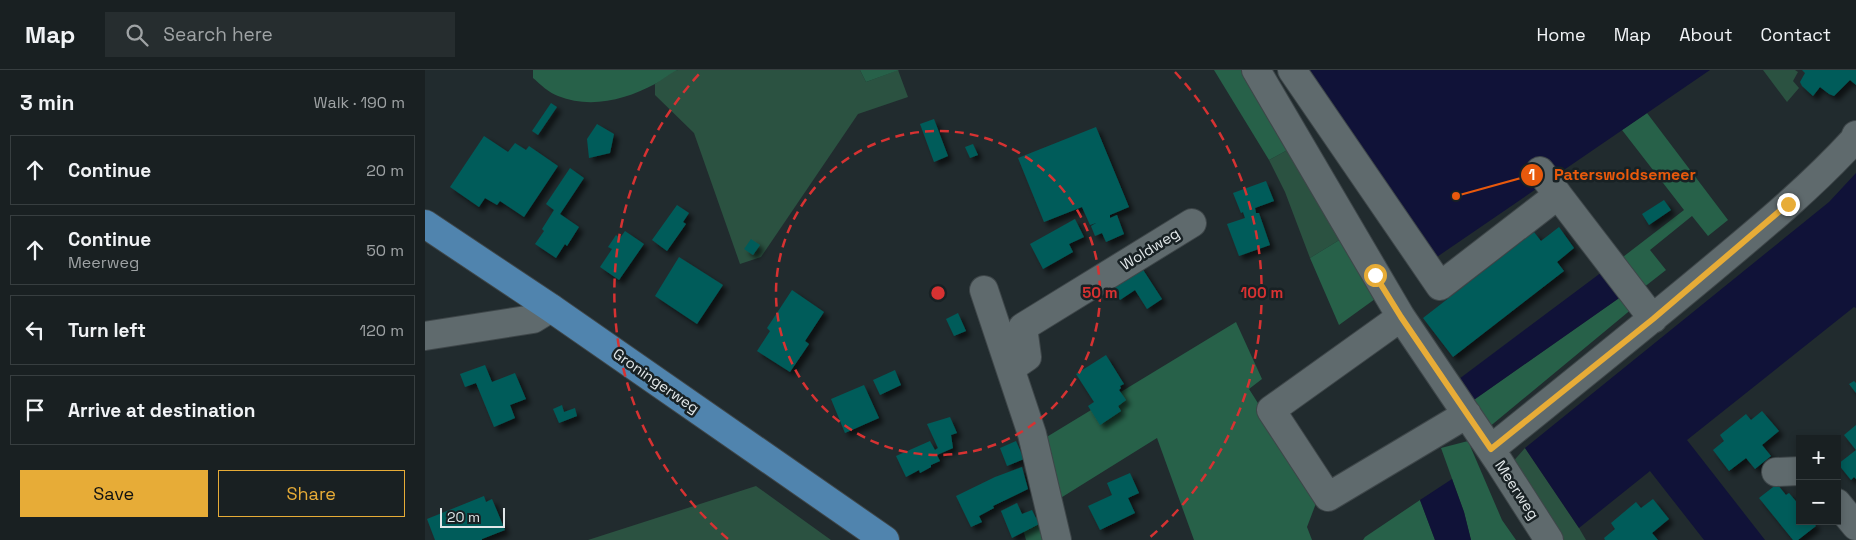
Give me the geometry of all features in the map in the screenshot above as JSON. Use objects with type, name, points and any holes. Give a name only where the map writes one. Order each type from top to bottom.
[{"type":"main road","name":"Groningerweg","points":[[425,224],[551,308],[885,540]]},
{"type":"street","name":"Meerweg","points":[[1256,70],[1401,317],[1491,449],[1549,540]]},
{"type":"street","points":[[1292,70],[1440,286],[1558,195]]},
{"type":"street","points":[[1491,449],[1653,319],[1756,232],[1826,170],[1854,140],[1856,135]]},
{"type":"street","points":[[1540,171],[1653,319]]},
{"type":"street","name":"Woldweg","points":[[1011,368],[1027,357],[1023,327],[1192,223]]},
{"type":"street","points":[[984,290],[1032,434],[1057,540]]},
{"type":"street","points":[[425,336],[533,320],[551,308]]},
{"type":"street","points":[[1401,317],[1271,410],[1328,497],[1467,414]]},
{"type":"street","points":[[1841,508],[1856,526]]},
{"type":"green space","points":[[533,70],[678,70],[644,90],[620,98],[607,101],[582,102],[555,95],[533,78]]},
{"type":"green space","points":[[678,70],[860,70],[866,82],[898,70],[908,97],[858,114],[761,257],[740,264],[694,133],[655,95],[655,84],[671,72]]},
{"type":"green space","points":[[860,70],[899,70],[866,82]]},
{"type":"green space","points":[[1214,70],[1249,70],[1293,147],[1269,160]]},
{"type":"green space","points":[[1763,70],[1795,70],[1798,72],[1793,81],[1799,88],[1787,102]]},
{"type":"green space","points":[[1647,113],[1728,220],[1708,236],[1692,216],[1650,250],[1666,270],[1643,288],[1619,260],[1684,210],[1622,130]]},
{"type":"green space","points":[[1293,147],[1341,239],[1310,258],[1285,192],[1269,160]]},
{"type":"green space","points":[[1341,239],[1375,299],[1339,325],[1310,258]]},
{"type":"green space","points":[[1622,296],[1633,308],[1488,428],[1468,404]]},
{"type":"green space","points":[[1236,322],[1262,379],[1249,389],[1318,498],[1307,527],[1312,540],[1194,540],[1157,438],[1059,499],[1045,438]]},
{"type":"green space","points":[[1468,441],[1502,520],[1516,540],[1471,540],[1464,512],[1441,448]]},
{"type":"green space","points":[[1525,448],[1586,540],[1561,540],[1510,465]]},
{"type":"green space","points":[[756,486],[831,540],[588,540]]},
{"type":"green space","points":[[1420,500],[1435,540],[1363,540],[1365,537]]},
{"type":"green space","points":[[1043,513],[1049,540],[1026,540],[1022,526]]},
{"type":"shaded area","points":[[1297,70],[1710,70],[1431,261]]},
{"type":"shaded area","points":[[1856,173],[1856,308],[1854,307],[1687,440],[1765,540],[1704,540],[1650,471],[1579,528],[1525,448],[1829,202]]},
{"type":"shaded area","points":[[1602,272],[1622,296],[1468,404],[1455,382]]},
{"type":"shaded area","points":[[1452,479],[1464,512],[1471,540],[1435,540],[1420,500]]},
{"type":"building","points":[[1802,70],[1856,70],[1856,85],[1850,80],[1834,96],[1820,87],[1813,96],[1800,82],[1805,73]]},
{"type":"building","points":[[551,103],[557,107],[538,135],[532,131]]},
{"type":"building","points":[[934,119],[948,156],[934,162],[920,124]]},
{"type":"building","points":[[597,124],[614,134],[610,153],[589,158],[587,139]]},
{"type":"building","points":[[1096,127],[1129,207],[1110,215],[1110,218],[1117,215],[1124,234],[1106,242],[1102,233],[1095,236],[1091,226],[1096,223],[1090,225],[1082,207],[1044,222],[1018,158]]},
{"type":"building","points":[[484,136],[508,152],[515,143],[526,150],[529,146],[558,166],[524,217],[500,201],[497,205],[485,198],[479,207],[450,187]]},
{"type":"building","points":[[973,144],[978,155],[970,158],[965,147]]},
{"type":"building","points":[[570,168],[584,178],[560,214],[579,227],[567,246],[565,244],[556,258],[535,244],[544,231],[542,229],[554,210],[546,204]]},
{"type":"building","points":[[1266,181],[1274,201],[1255,208],[1256,213],[1259,213],[1270,245],[1239,256],[1227,224],[1245,218],[1233,193]]},
{"type":"building","points":[[1664,200],[1671,210],[1649,225],[1642,214]]},
{"type":"building","points":[[677,205],[689,213],[683,222],[686,224],[667,251],[652,240]]},
{"type":"building","points":[[1075,219],[1084,237],[1069,244],[1073,252],[1043,269],[1030,244]]},
{"type":"building","points":[[1559,227],[1574,248],[1557,262],[1564,271],[1453,357],[1423,318],[1534,232],[1541,241]]},
{"type":"building","points":[[625,231],[644,244],[619,280],[600,267],[612,249],[608,247],[616,235],[620,238]]},
{"type":"building","points":[[751,239],[760,245],[753,255],[744,249]]},
{"type":"building","points":[[679,257],[723,285],[697,324],[655,296]]},
{"type":"building","points":[[1140,265],[1162,299],[1147,309],[1135,290],[1120,300],[1110,285]]},
{"type":"building","points":[[792,290],[824,312],[805,341],[809,344],[790,372],[757,351],[770,331],[767,328]]},
{"type":"building","points":[[958,313],[966,331],[954,336],[946,319]]},
{"type":"building","points":[[1106,355],[1124,384],[1120,386],[1119,390],[1126,400],[1118,406],[1121,411],[1100,425],[1088,406],[1094,402],[1076,374]]},
{"type":"building","points":[[485,365],[492,382],[515,373],[526,399],[510,405],[515,418],[494,427],[476,383],[465,387],[460,374]]},
{"type":"building","points":[[895,370],[901,385],[880,395],[873,380]]},
{"type":"building","points":[[1854,381],[1856,383],[1856,393],[1849,384]]},
{"type":"building","points":[[864,385],[879,418],[845,433],[831,399]]},
{"type":"building","points":[[562,405],[564,412],[575,408],[577,416],[559,423],[553,409]]},
{"type":"building","points":[[1762,411],[1779,431],[1762,445],[1771,456],[1755,469],[1746,458],[1729,471],[1713,450],[1724,441],[1720,435],[1746,414],[1751,420]]},
{"type":"building","points":[[950,417],[957,433],[951,435],[953,448],[937,455],[940,461],[931,465],[931,467],[920,473],[919,470],[906,477],[896,456],[930,441],[935,450],[938,448],[927,424]]},
{"type":"building","points":[[1856,425],[1856,450],[1844,435]]},
{"type":"building","points":[[1016,441],[1024,459],[1007,466],[1000,448]]},
{"type":"building","points":[[1856,450],[1856,479],[1854,477],[1851,480],[1841,468],[1841,462]]},
{"type":"building","points":[[1022,467],[1028,489],[993,506],[994,508],[979,516],[982,522],[971,527],[956,496],[995,477]]},
{"type":"building","points":[[1130,473],[1139,493],[1128,498],[1135,513],[1100,530],[1088,506],[1112,495],[1107,483]]},
{"type":"building","points":[[1777,484],[1786,495],[1789,493],[1796,501],[1796,525],[1816,526],[1798,540],[1793,540],[1759,498]]},
{"type":"building","points":[[484,496],[486,502],[492,499],[505,530],[482,540],[435,540],[427,519]]},
{"type":"building","points":[[1653,499],[1669,519],[1652,533],[1658,540],[1605,540],[1604,538],[1615,529],[1611,523],[1636,502],[1641,508]]},
{"type":"building","points":[[1017,503],[1022,514],[1032,510],[1039,524],[1012,538],[1001,511]]},
{"type":"place","name":"Paterswoldsemeer","points":[[1456,196]]},
{"type":"route","points":[[1375,275],[1401,317],[1491,449],[1653,319],[1788,204]]}]
